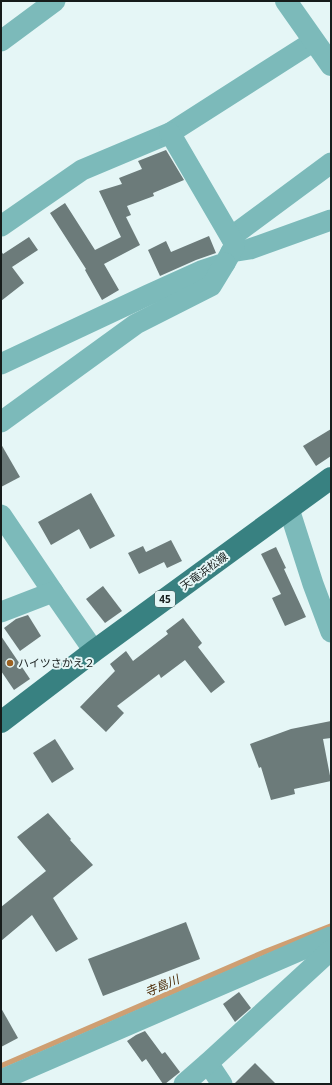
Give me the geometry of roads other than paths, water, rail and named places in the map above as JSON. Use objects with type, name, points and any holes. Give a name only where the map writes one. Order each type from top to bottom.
[{"type":"main road","name":"天竜浜松線","points":[[1,722],[94,651],[331,478]]},
{"type":"street","points":[[1,41],[55,1]]},
{"type":"street","points":[[286,1],[331,65]]},
{"type":"street","points":[[1,226],[82,170],[170,133],[314,41]]},
{"type":"street","points":[[170,133],[229,251]]},
{"type":"street","points":[[1,364],[201,271],[229,251],[331,163]]},
{"type":"street","points":[[229,251],[250,249],[331,220]]},
{"type":"street","points":[[1,422],[136,324],[211,286],[229,251]]},
{"type":"street","points":[[289,509],[313,584],[331,632]]},
{"type":"street","points":[[1,515],[94,651]]},
{"type":"street","points":[[1,612],[53,592]]},
{"type":"street","points":[[1,1080],[331,937]]},
{"type":"street","points":[[184,1084],[208,1064],[331,950]]},
{"type":"street","points":[[208,1064],[222,1084]]},
{"type":"waterway","name":"寺島川","points":[[1,1066],[267,951],[331,926]]},
{"type":"place","name":"ハイツさかえ２","points":[[10,663]]}]
